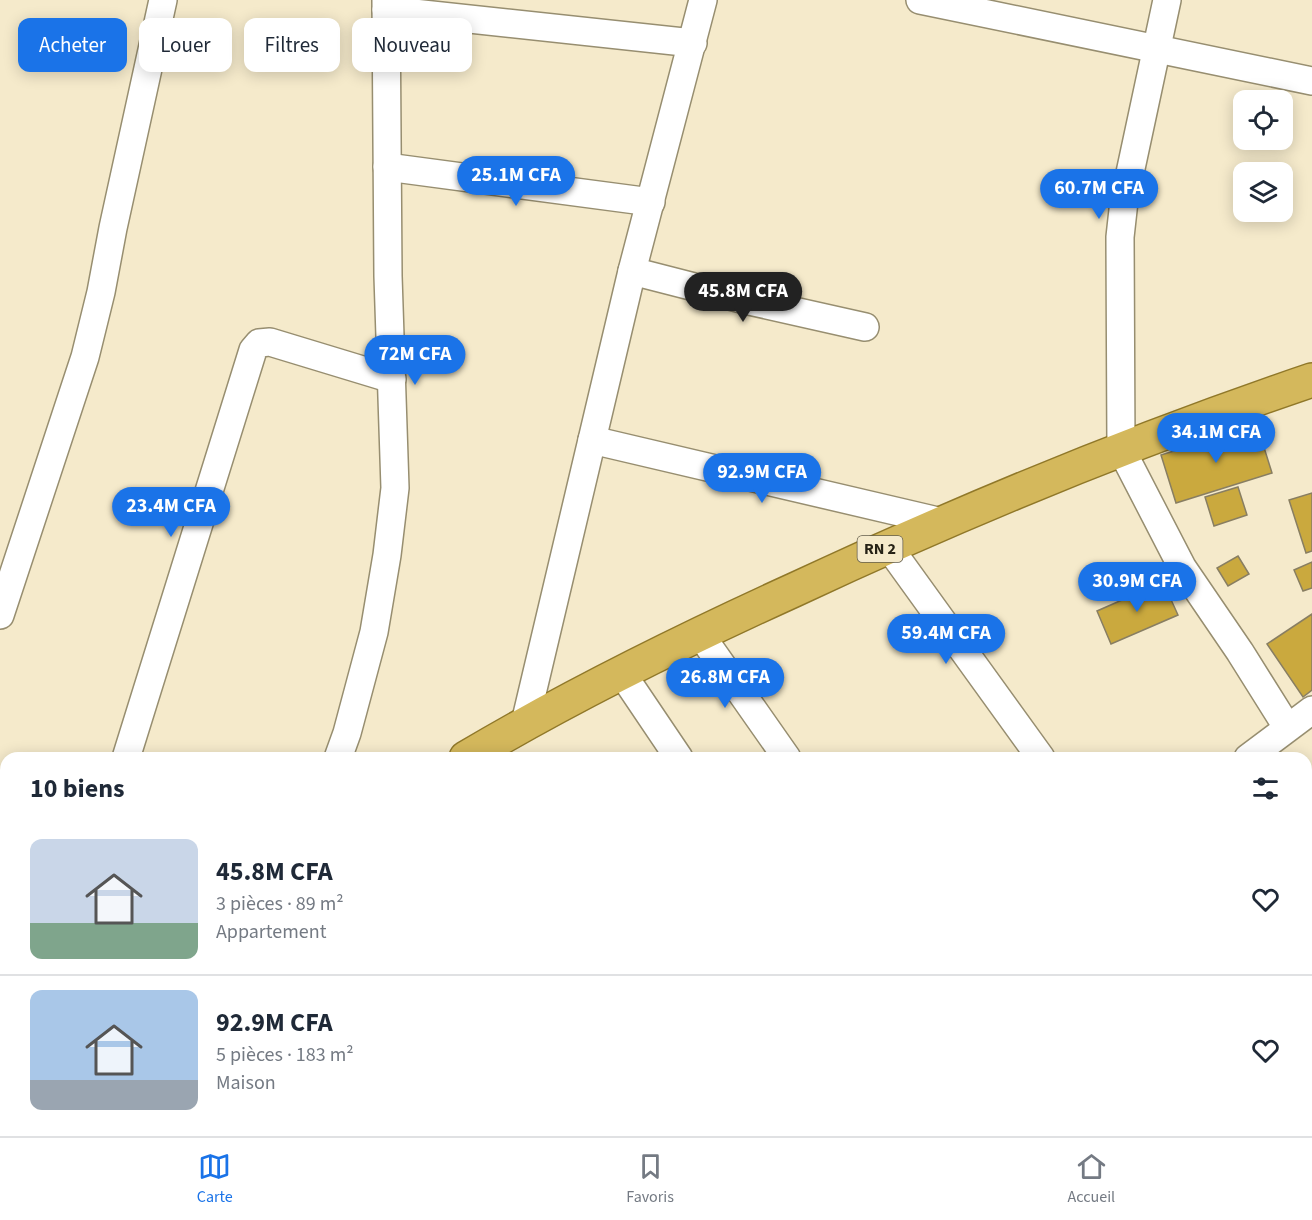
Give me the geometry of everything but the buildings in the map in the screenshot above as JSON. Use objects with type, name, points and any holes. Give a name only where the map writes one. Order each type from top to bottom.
[{"type":"highway","name":"RN 2","points":[[482,752],[525,723],[621,672],[888,546],[1121,449],[1312,380]]},
{"type":"street","points":[[0,615],[85,357],[163,0]]},
{"type":"street","points":[[525,723],[632,271],[703,0]]},
{"type":"street","points":[[920,0],[1312,81]]},
{"type":"street","points":[[1167,0],[1124,201],[1120,237],[1121,449],[1182,567],[1240,652],[1287,727]]},
{"type":"street","points":[[340,752],[374,632],[387,555],[394,488],[388,276],[386,5],[693,43]]},
{"type":"street","points":[[387,167],[651,202]]},
{"type":"street","points":[[632,271],[865,327]]},
{"type":"street","points":[[128,752],[253,350],[259,343],[270,342],[392,379]]},
{"type":"street","points":[[592,440],[942,522]]},
{"type":"street","points":[[888,546],[1037,752]]},
{"type":"street","points":[[700,634],[783,752]]},
{"type":"street","points":[[621,672],[675,752]]},
{"type":"street","points":[[1256,752],[1312,710]]}]
